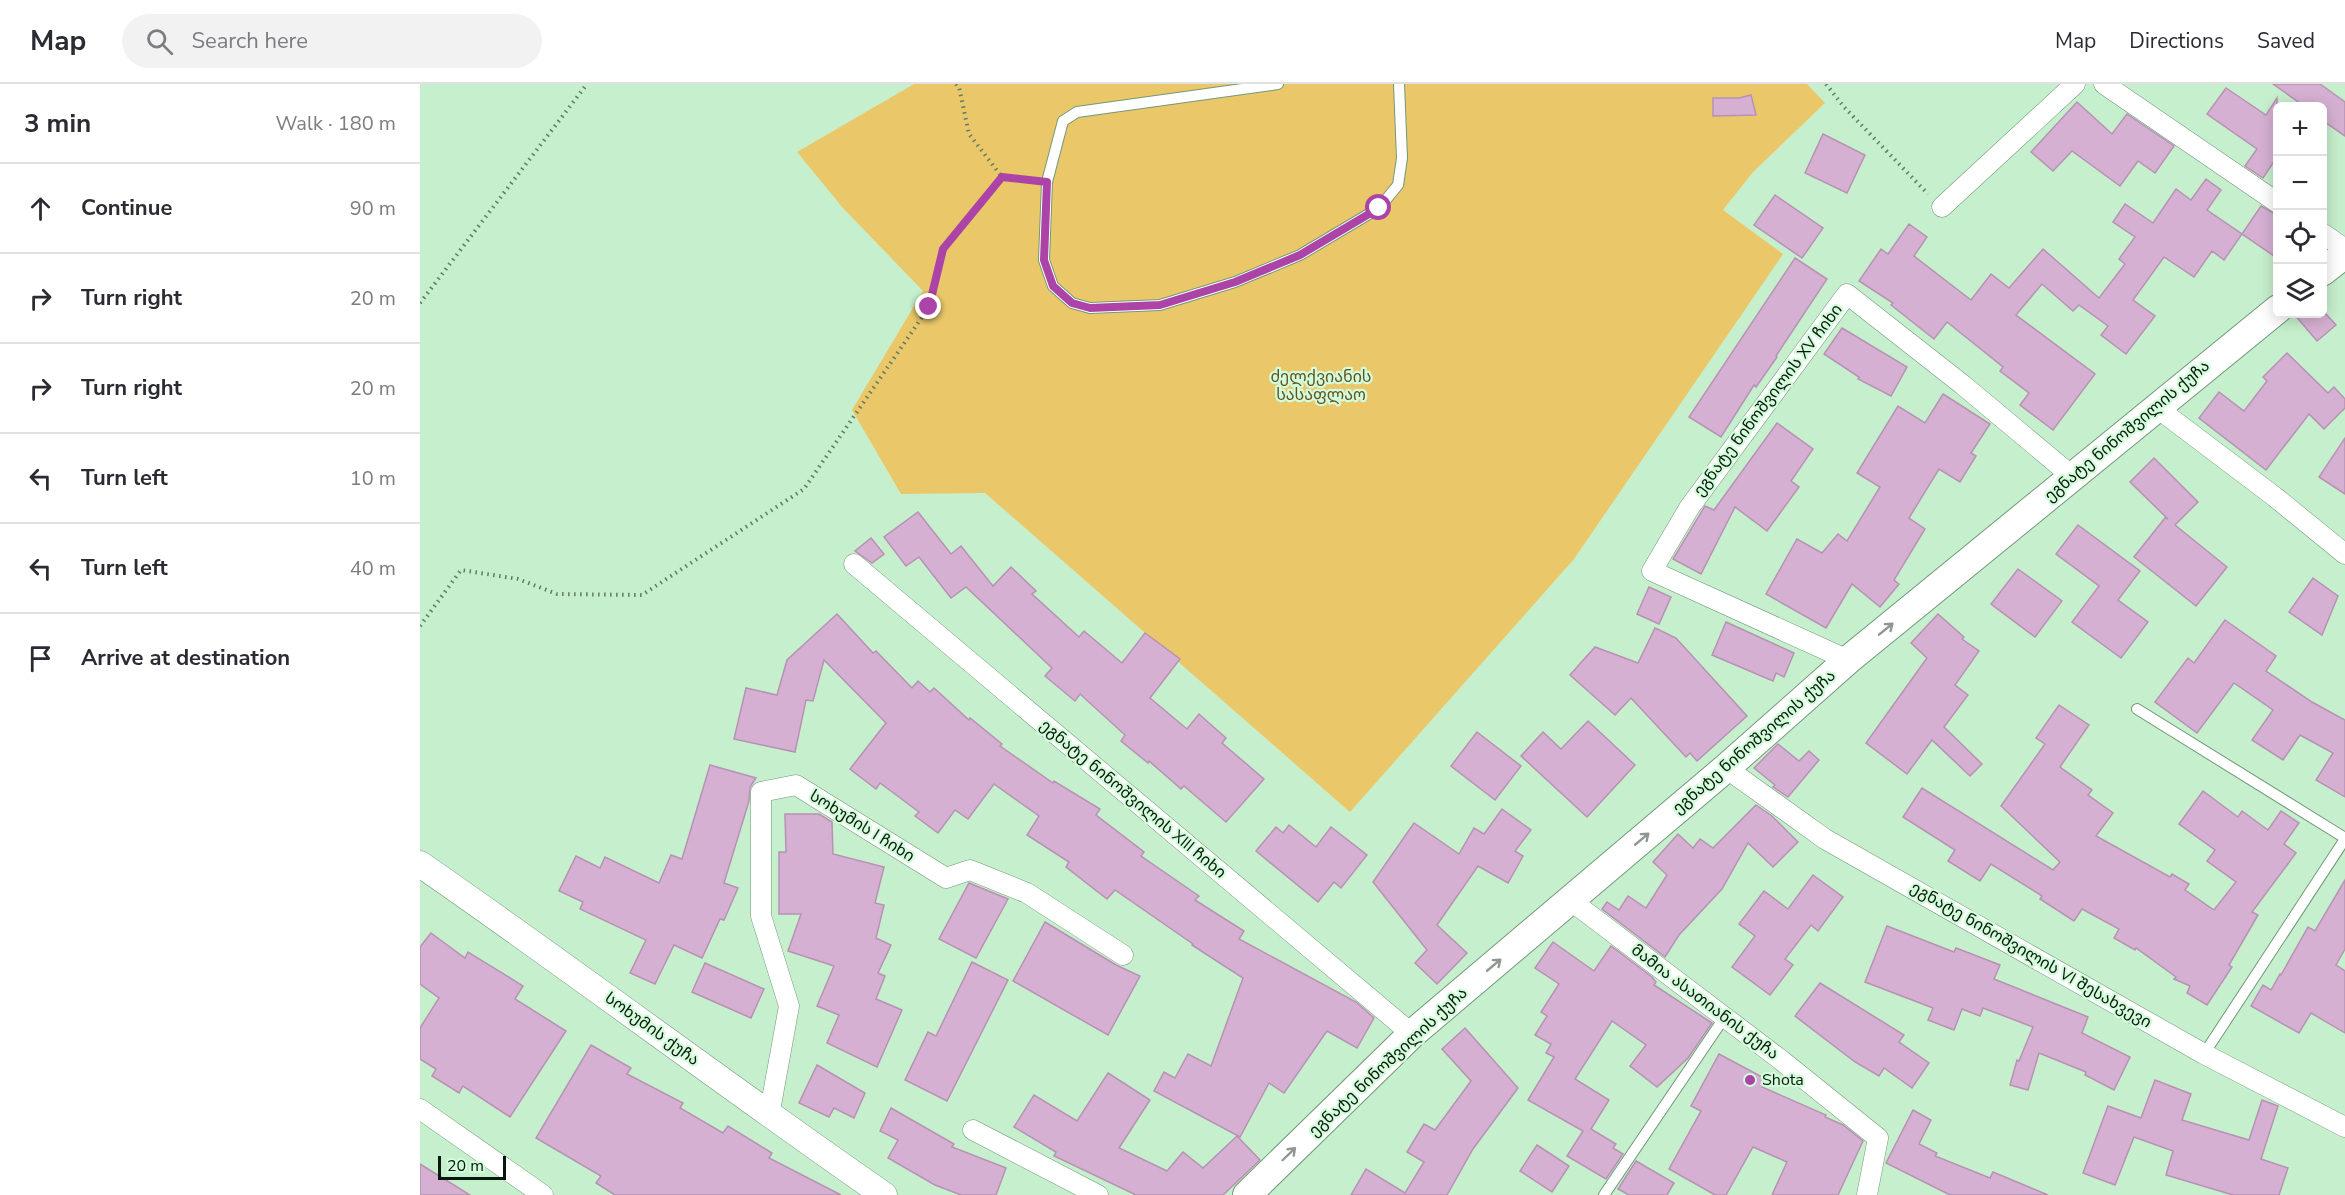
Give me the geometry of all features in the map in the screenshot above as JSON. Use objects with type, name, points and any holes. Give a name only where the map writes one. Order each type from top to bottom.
[{"type":"main road","points":[[2327,268],[2345,254]]},
{"type":"main road","name":"ეგნატე ნინოშვილის ქუჩა","points":[[1255,1193],[1412,1034],[1726,768],[1848,660],[2273,312]]},
{"type":"street","points":[[1942,207],[2075,84]]},
{"type":"street","points":[[2104,84],[2273,200]]},
{"type":"street","points":[[2327,236],[2345,249]]},
{"type":"street","name":"ეგნატე ნინოშვილის XV ჩიხი","points":[[1848,660],[1652,571],[1689,508],[1847,294],[1963,385],[2073,477]]},
{"type":"street","points":[[2156,407],[2276,497],[2345,554]]},
{"type":"street","name":"ეგნატე ნინოშვილის XIII ჩიხი","points":[[854,564],[1412,1034]]},
{"type":"street","name":"ეგნატე ნინოშვილის VI შესახვევი","points":[[1726,768],[1825,839],[2204,1054],[2345,1127]]},
{"type":"street","name":"სოხუმის I ჩიხი","points":[[769,1116],[789,1006],[761,916],[760,792],[796,785],[946,878],[970,870],[1027,893],[1123,955]]},
{"type":"street","name":"სოხუმის ქუჩა","points":[[420,864],[542,949],[769,1116],[884,1195]]},
{"type":"street","name":"მამია ასათიანის ქუჩა","points":[[1570,900],[1781,1060],[1878,1138],[1867,1195]]},
{"type":"street","points":[[420,1109],[543,1195]]},
{"type":"street","points":[[973,1130],[1098,1195]]},
{"type":"lane","points":[[1278,84],[1077,112],[1063,121],[1047,182],[1044,260],[1053,286],[1072,303],[1090,308],[1160,305],[1235,282],[1300,255],[1379,208],[1398,185],[1402,158],[1399,84]]},
{"type":"lane","points":[[2137,709],[2345,839],[2204,1054]]},
{"type":"lane","points":[[1604,1195],[1724,1018]]},
{"type":"path","points":[[420,303],[587,84]]},
{"type":"path","points":[[956,84],[959,87],[969,134],[1002,177],[1047,182]]},
{"type":"path","points":[[1826,84],[1844,107],[1942,207]]},
{"type":"path","points":[[420,626],[461,570],[518,579],[557,594],[642,595],[804,489],[929,307],[943,249],[1002,177]]},
{"type":"green space","name":"ძელქვიანის სასაფლაო","points":[[914,84],[1807,84],[1825,103],[1753,172],[1723,210],[1783,254],[1574,559],[1350,812],[985,493],[901,494],[852,410],[923,291],[843,208],[797,152]]},
{"type":"building","points":[[2273,84],[2320,84],[2345,102],[2345,136],[2327,123],[2327,102],[2298,102]]},
{"type":"building","points":[[2226,88],[2266,115],[2273,104],[2273,163],[2263,178],[2245,166],[2257,149],[2207,114]]},
{"type":"building","points":[[1751,95],[1756,115],[1713,116],[1713,98],[1739,98]]},
{"type":"building","points":[[2077,102],[2112,134],[2127,114],[2174,146],[2155,173],[2138,161],[2120,186],[2072,151],[2053,171],[2031,152]]},
{"type":"building","points":[[1823,134],[1865,155],[1847,193],[1805,173]]},
{"type":"building","points":[[2206,179],[2221,190],[2207,210],[2242,234],[2224,260],[2212,251],[2194,277],[2164,257],[2133,300],[2155,316],[2126,354],[2101,335],[2108,326],[2079,305],[2073,311],[2042,284],[2016,315],[2095,374],[2053,430],[2020,405],[2029,393],[2000,371],[2003,367],[1947,322],[1934,339],[1891,305],[1893,303],[1859,281],[1881,249],[1888,254],[1909,224],[1927,237],[1914,256],[1971,300],[1991,274],[2009,288],[2043,249],[2099,298],[2125,264],[2119,259],[2135,237],[2113,222],[2125,204],[2153,223],[2176,189],[2191,200]]},
{"type":"building","points":[[1775,195],[1823,228],[1802,258],[1754,225]]},
{"type":"building","points":[[2261,206],[2273,213],[2273,255],[2242,234]]},
{"type":"building","points":[[1795,258],[1827,279],[1777,357],[1756,387],[1754,385],[1721,437],[1689,417]]},
{"type":"building","points":[[2327,315],[2336,325],[2317,341],[2297,318],[2327,318]]},
{"type":"building","points":[[1842,328],[1907,367],[1891,396],[1858,379],[1859,377],[1824,354]]},
{"type":"building","points":[[2287,353],[2328,393],[2334,387],[2345,399],[2345,408],[2324,429],[2309,414],[2266,470],[2199,418],[2219,392],[2244,411],[2267,381],[2263,377]]},
{"type":"building","points":[[1943,394],[1990,424],[1971,453],[1976,456],[1960,482],[1939,469],[1909,518],[1925,529],[1894,580],[1899,584],[1880,607],[1852,584],[1826,628],[1766,594],[1797,539],[1822,553],[1838,534],[1847,541],[1880,487],[1857,473],[1898,406],[1925,423]]},
{"type":"building","points":[[1777,423],[1813,449],[1791,481],[1799,487],[1767,531],[1735,507],[1701,574],[1673,559],[1705,506],[1714,510]]},
{"type":"building","points":[[2345,438],[2345,494],[2319,477]]},
{"type":"building","points":[[2154,458],[2198,502],[2175,525],[2227,567],[2196,606],[2134,557],[2165,518],[2168,519],[2130,482]]},
{"type":"building","points":[[918,512],[951,554],[961,546],[993,586],[1011,567],[1036,591],[1032,594],[1079,637],[1084,631],[1122,663],[1145,633],[1180,659],[1150,698],[1187,729],[1199,714],[1226,738],[1222,743],[1264,779],[1226,822],[1184,786],[1181,789],[1149,761],[1148,763],[1121,741],[1125,735],[1080,694],[1075,701],[1045,676],[1052,668],[966,587],[951,598],[919,557],[906,566],[884,537]]},
{"type":"building","points":[[2078,525],[2140,571],[2118,600],[2148,622],[2121,658],[2072,622],[2099,586],[2056,554]]},
{"type":"building","points":[[871,538],[884,554],[872,563],[855,551]]},
{"type":"building","points":[[2018,569],[2062,601],[2035,637],[1991,604]]},
{"type":"building","points":[[2313,578],[2338,596],[2322,635],[2289,612]]},
{"type":"building","points":[[1649,587],[1671,597],[1659,624],[1637,614]]},
{"type":"building","points":[[837,614],[873,653],[876,651],[912,688],[918,681],[930,692],[934,688],[969,720],[970,718],[1002,744],[1000,746],[1053,783],[1054,781],[1100,809],[1096,815],[1144,852],[1141,856],[1199,896],[1195,900],[1244,931],[1239,939],[1356,1002],[1374,1018],[1357,1048],[1327,1031],[1284,1093],[1269,1083],[1240,1137],[1154,1091],[1164,1072],[1175,1078],[1188,1054],[1211,1066],[1243,978],[1115,890],[1107,899],[1066,867],[1069,862],[1027,835],[1039,816],[994,784],[968,819],[955,810],[938,833],[915,816],[919,812],[880,783],[876,789],[850,769],[886,723],[824,660],[813,701],[806,700],[795,752],[734,739],[746,688],[777,695],[787,660]]},
{"type":"building","points":[[1938,614],[1964,637],[1962,639],[1979,651],[1955,685],[1968,695],[1944,727],[1982,764],[1970,776],[1932,740],[1907,774],[1866,743],[1927,658],[1911,643]]},
{"type":"building","points":[[2225,620],[2276,656],[2266,671],[2312,702],[2345,720],[2345,797],[2316,780],[2333,753],[2300,735],[2283,760],[2252,740],[2273,710],[2234,683],[2197,733],[2155,702],[2188,658],[2194,663]]},
{"type":"building","points":[[1726,622],[1794,653],[1784,677],[1776,673],[1773,681],[1712,655]]},
{"type":"building","points":[[1655,628],[1676,638],[1747,716],[1697,761],[1690,753],[1686,757],[1631,698],[1615,715],[1570,675],[1595,647],[1638,663]]},
{"type":"building","points":[[2059,705],[2089,725],[2060,767],[2092,790],[2088,795],[2113,813],[2096,836],[2170,877],[2172,874],[2189,884],[2185,890],[2214,910],[2236,882],[2207,861],[2215,850],[2179,824],[2203,791],[2238,817],[2242,811],[2268,830],[2281,811],[2299,823],[2284,844],[2296,853],[2252,912],[2258,915],[2229,965],[2232,967],[2207,1005],[2187,993],[2190,986],[2174,979],[2176,977],[2136,948],[2135,950],[2114,938],[2119,929],[2082,909],[2074,921],[2040,899],[2042,896],[1991,864],[1980,881],[1948,861],[1955,850],[1903,817],[1922,788],[2053,870],[2060,862],[2001,806],[2045,744],[2036,738]]},
{"type":"building","points":[[1588,721],[1635,765],[1587,817],[1521,756],[1543,732],[1561,749]]},
{"type":"building","points":[[1477,732],[1521,766],[1495,800],[1451,766]]},
{"type":"building","points":[[1778,744],[1799,761],[1809,751],[1819,760],[1788,797],[1773,787],[1775,785],[1754,768]]},
{"type":"building","points":[[710,765],[756,778],[750,787],[749,801],[724,883],[738,888],[724,920],[720,919],[702,958],[674,945],[655,984],[630,973],[646,940],[580,909],[583,902],[559,891],[576,856],[600,868],[605,857],[659,883],[671,855],[682,859]]},
{"type":"building","points":[[1756,805],[1772,816],[1798,842],[1773,867],[1748,843],[1722,889],[1679,935],[1665,957],[1602,909],[1607,902],[1619,910],[1628,896],[1646,908],[1667,875],[1653,862],[1678,834],[1693,848],[1700,839],[1713,848]]},
{"type":"building","points":[[1502,809],[1531,830],[1515,851],[1523,856],[1508,883],[1478,866],[1437,925],[1467,953],[1437,984],[1415,963],[1427,950],[1373,882],[1414,823],[1459,854],[1474,828],[1484,834]]},
{"type":"building","points":[[785,814],[819,814],[832,822],[833,854],[884,867],[875,903],[884,905],[876,938],[891,945],[878,973],[885,976],[876,999],[902,1010],[877,1067],[827,1043],[839,1015],[817,1006],[834,966],[788,951],[801,914],[779,914],[779,852],[786,852]]},
{"type":"building","points":[[1289,825],[1316,847],[1331,827],[1367,855],[1341,888],[1334,882],[1318,902],[1256,851],[1276,827],[1283,833]]},
{"type":"building","points":[[1813,875],[1843,897],[1818,931],[1811,925],[1785,959],[1793,965],[1770,995],[1732,967],[1755,936],[1739,924],[1764,891],[1788,909]]},
{"type":"building","points":[[2345,880],[2345,949],[2336,965],[2345,971],[2345,1033],[2311,1013],[2299,1033],[2251,1006],[2263,985],[2271,990],[2308,927],[2315,931]]},
{"type":"building","points":[[969,883],[1008,899],[976,958],[939,939]]},
{"type":"building","points":[[1045,922],[1116,965],[1140,976],[1108,1035],[1013,981]]},
{"type":"building","points":[[1887,926],[1954,952],[1956,948],[2000,965],[1994,979],[2088,1017],[2082,1033],[2130,1057],[2114,1090],[2085,1075],[2086,1072],[2039,1053],[2028,1090],[2010,1085],[2017,1060],[2019,1061],[2033,1027],[1983,1008],[1980,1016],[1962,1009],[1954,1030],[1928,1020],[1933,1008],[1865,982]]},
{"type":"building","points":[[431,933],[465,958],[468,952],[523,986],[515,999],[566,1031],[510,1117],[463,1086],[459,1093],[432,1076],[436,1069],[420,1059],[420,1028],[439,998],[420,984],[420,947]]},
{"type":"building","points":[[1553,942],[1594,971],[1611,946],[1652,977],[1656,982],[1654,985],[1712,1023],[1688,1058],[1657,1087],[1630,1066],[1646,1045],[1612,1021],[1575,1079],[1609,1100],[1591,1129],[1616,1144],[1613,1148],[1623,1154],[1606,1179],[1567,1156],[1583,1131],[1528,1100],[1554,1057],[1546,1053],[1551,1044],[1535,1035],[1547,1016],[1541,1012],[1559,984],[1535,968]]},
{"type":"building","points":[[972,962],[1008,980],[947,1101],[905,1080],[928,1032],[936,1036]]},
{"type":"building","points":[[705,963],[764,989],[751,1018],[692,992]]},
{"type":"building","points":[[1820,983],[1904,1035],[1899,1042],[1929,1063],[1912,1088],[1884,1068],[1879,1076],[1855,1062],[1795,1016]]},
{"type":"building","points":[[1465,1028],[1518,1088],[1473,1149],[1447,1195],[1351,1195],[1366,1169],[1405,1193],[1424,1162],[1407,1152],[1424,1124],[1435,1130],[1471,1081],[1442,1049]]},
{"type":"building","points":[[591,1045],[631,1068],[627,1074],[683,1103],[680,1108],[723,1133],[728,1126],[772,1153],[769,1158],[841,1195],[615,1195],[596,1183],[601,1176],[536,1138]]},
{"type":"building","points":[[1719,1054],[1766,1079],[1762,1087],[1826,1115],[1825,1117],[1843,1125],[1863,1141],[1838,1195],[1772,1195],[1787,1162],[1753,1147],[1726,1195],[1715,1195],[1669,1169],[1701,1111],[1691,1106]]},
{"type":"building","points":[[817,1065],[865,1093],[854,1118],[834,1108],[829,1117],[799,1103]]},
{"type":"building","points":[[1108,1073],[1150,1100],[1119,1148],[1167,1171],[1183,1152],[1203,1168],[1237,1136],[1260,1160],[1223,1195],[1136,1195],[1054,1156],[1056,1152],[1014,1127],[1034,1095],[1077,1121]]},
{"type":"building","points":[[2155,1080],[2191,1094],[2182,1120],[2249,1140],[2262,1100],[2278,1106],[2261,1159],[2288,1168],[2279,1195],[2233,1195],[2166,1175],[2173,1151],[2134,1137],[2115,1185],[2083,1173],[2108,1106],[2141,1118]]},
{"type":"building","points":[[891,1108],[954,1144],[952,1147],[1006,1168],[996,1195],[961,1195],[935,1185],[888,1158],[898,1140],[880,1131]]},
{"type":"building","points":[[1913,1110],[1931,1120],[1919,1144],[1937,1153],[1935,1156],[1990,1178],[1993,1172],[2048,1195],[1950,1195],[1886,1163]]},
{"type":"building","points":[[1537,1145],[1569,1166],[1552,1192],[1520,1171]]},
{"type":"building","points":[[1636,1161],[1674,1183],[1667,1195],[1629,1195],[1618,1189]]},
{"type":"building","points":[[420,1164],[470,1195],[420,1195]]},
{"type":"place","name":"Shota","points":[[1750,1080]]},
{"type":"route","points":[[929,307],[943,249],[1002,177],[1047,182],[1044,260],[1053,286],[1072,303],[1090,308],[1160,305],[1235,282],[1300,255],[1379,208]]}]
